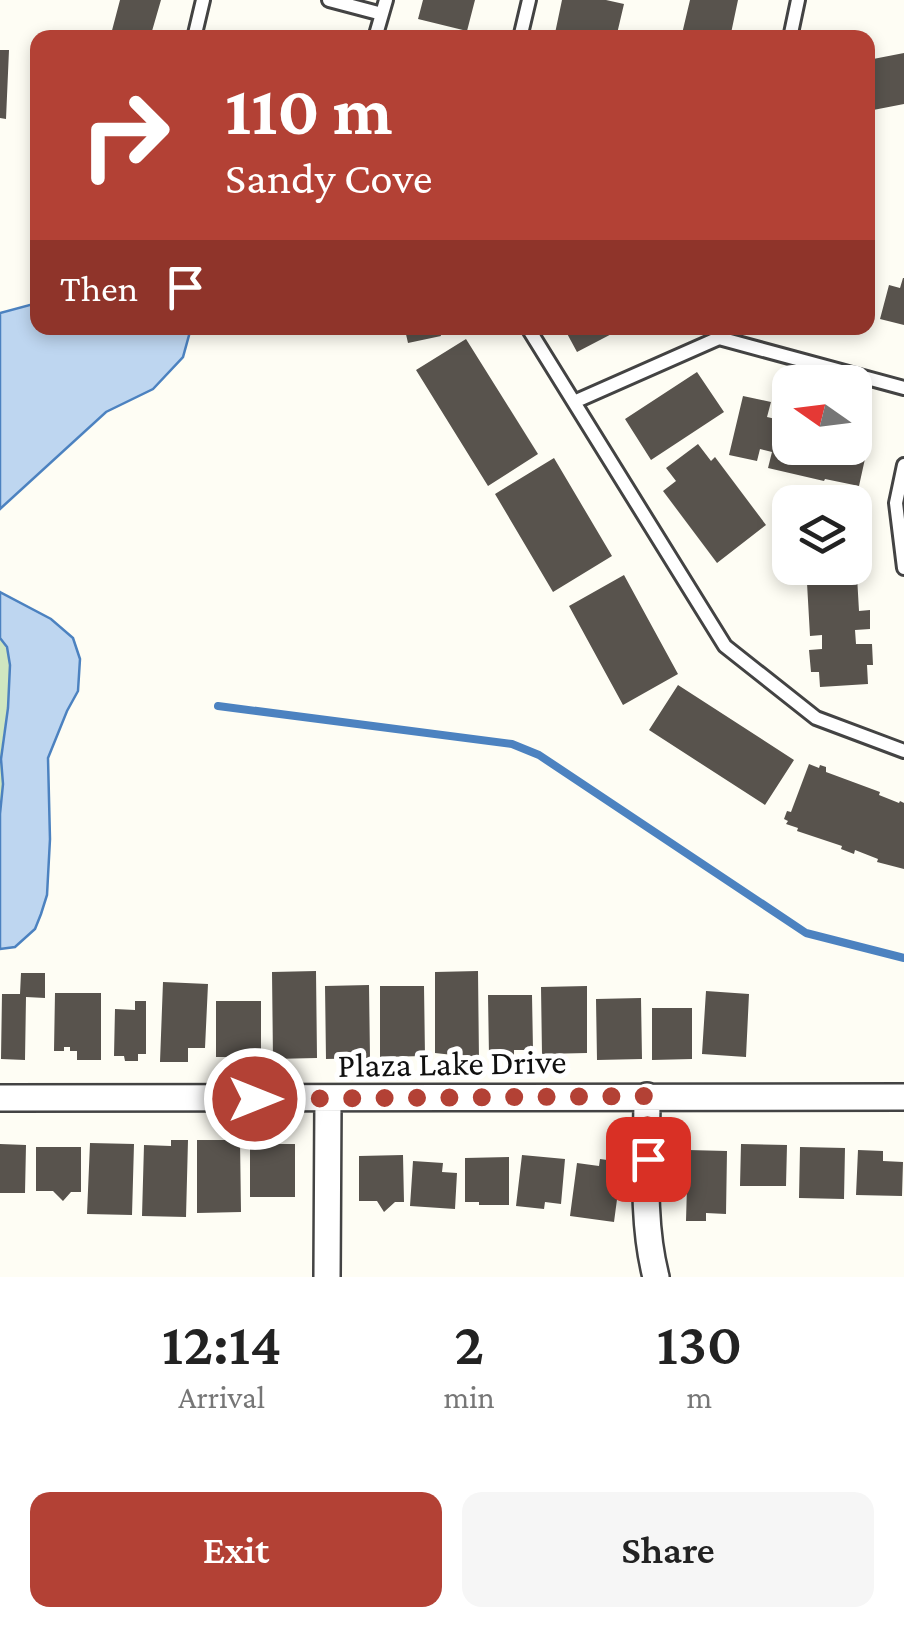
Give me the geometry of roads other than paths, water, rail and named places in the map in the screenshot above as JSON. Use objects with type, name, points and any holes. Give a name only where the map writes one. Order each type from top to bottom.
[{"type":"street","points":[[647,1096],[648,1222],[656,1277]]},
{"type":"street","name":"Plaza Lake Drive","points":[[0,1098],[904,1096]]},
{"type":"street","points":[[327,1277],[328,1100]]},
{"type":"lane","points":[[196,30],[204,0]]},
{"type":"lane","points":[[329,0],[384,7]]},
{"type":"lane","points":[[522,30],[529,0]]},
{"type":"lane","points":[[792,30],[798,0]]},
{"type":"lane","points":[[532,335],[725,646],[816,718],[904,750]]},
{"type":"lane","points":[[574,402],[716,335]]},
{"type":"lane","points":[[727,335],[904,388]]},
{"type":"lane","points":[[904,465],[896,503],[904,568]]},
{"type":"water","points":[[30,305],[30,335],[189,335],[183,357],[153,389],[106,412],[0,509],[0,313]]},
{"type":"water","points":[[0,592],[51,619],[73,638],[80,659],[78,691],[48,758],[47,895],[35,929],[15,947],[0,949],[1,759],[10,665],[7,647],[0,638]]},
{"type":"waterway","points":[[218,706],[512,744],[539,755],[806,933],[904,958]]}]
